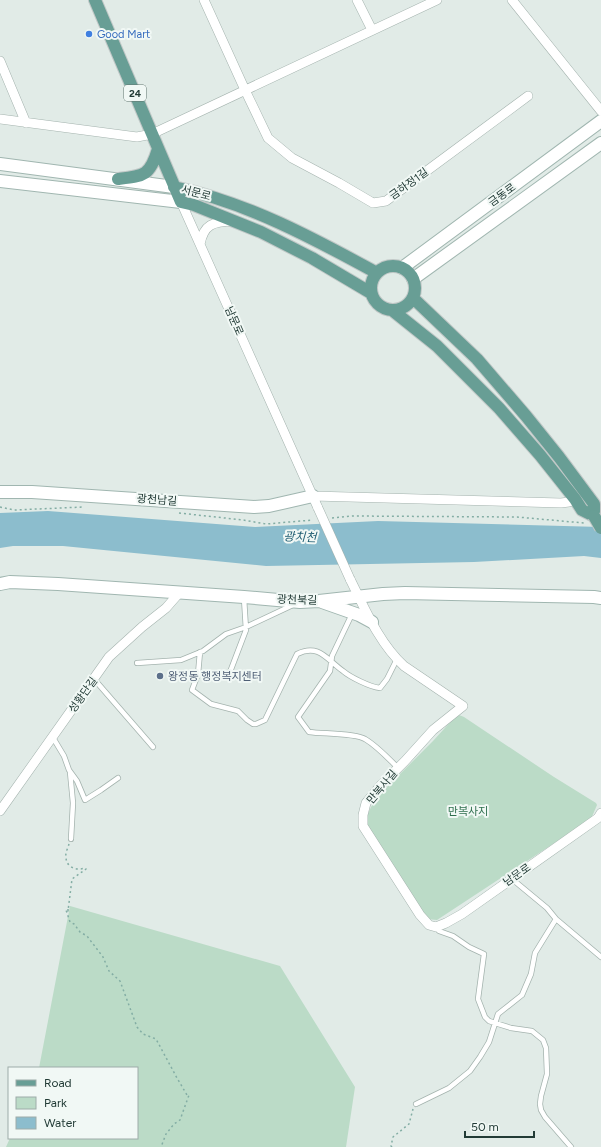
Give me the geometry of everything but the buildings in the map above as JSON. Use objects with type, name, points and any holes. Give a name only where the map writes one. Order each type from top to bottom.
[{"type":"main road","name":"남문로","points":[[95,0],[181,202]]},
{"type":"main road","points":[[118,179],[136,177],[146,173],[154,163],[158,149]]},
{"type":"main road","name":"서문로","points":[[174,187],[197,192],[225,201],[269,218],[323,243],[377,273]]},
{"type":"main road","name":"서문로","points":[[181,202],[194,205],[261,232],[312,258],[371,293]]},
{"type":"main road","points":[[397,266],[402,268],[409,273],[413,279],[415,287],[413,298],[406,306],[400,309],[385,309],[374,300],[371,293],[373,279],[383,268],[397,266]]},
{"type":"main road","points":[[413,298],[477,359],[510,397],[559,457],[594,512],[601,528]]},
{"type":"main road","points":[[392,310],[437,346],[499,408],[540,455],[582,510],[594,512]]},
{"type":"main road","points":[[499,408],[510,397]]},
{"type":"street","name":"금하정1길","points":[[204,0],[268,138],[292,158],[340,183],[373,203],[386,201],[528,96]]},
{"type":"street","points":[[358,0],[372,30]]},
{"type":"street","points":[[0,119],[137,137],[152,134],[437,0]]},
{"type":"street","points":[[512,0],[601,111]]},
{"type":"street","points":[[0,61],[26,123]]},
{"type":"street","name":"금동로","points":[[402,268],[601,121]]},
{"type":"street","name":"금동로","points":[[413,279],[601,143]]},
{"type":"street","name":"서문로","points":[[0,164],[174,187]]},
{"type":"street","name":"서문로","points":[[0,181],[181,202]]},
{"type":"street","name":"남문로","points":[[181,202],[359,597]]},
{"type":"street","points":[[200,244],[204,230],[211,225],[220,222],[233,221]]},
{"type":"street","name":"광천남길","points":[[0,492],[32,492],[254,507],[269,506],[313,496]]},
{"type":"street","points":[[313,496],[561,503],[569,502],[575,499]]},
{"type":"street","name":"광천북길","points":[[0,584],[18,582],[180,592],[300,602],[405,593],[599,596]]},
{"type":"street","name":"성황단길","points":[[0,811],[109,657],[142,627],[166,608],[180,592]]},
{"type":"street","points":[[359,597],[380,636],[397,659]]},
{"type":"street","points":[[319,601],[353,613],[372,622]]},
{"type":"street","name":"만복사길","points":[[397,659],[404,666],[463,706],[433,730],[380,786],[366,804],[363,816],[363,826],[420,915],[432,926]]},
{"type":"street","name":"남문로","points":[[432,926],[446,923],[462,914],[598,818],[601,813]]},
{"type":"lane","points":[[230,672],[246,630],[244,597]]},
{"type":"lane","points":[[137,663],[181,660],[200,652],[226,634],[246,627],[300,602]]},
{"type":"lane","points":[[353,613],[332,656],[330,670],[298,717],[309,732],[353,735],[365,738],[398,768]]},
{"type":"lane","points":[[200,652],[198,674],[192,690],[211,704],[238,711],[253,724],[265,720],[297,654],[303,651],[314,650],[326,656],[343,672],[372,688],[380,688],[387,679],[397,659]]},
{"type":"lane","points":[[94,679],[153,747]]},
{"type":"lane","points":[[52,736],[64,756],[69,770],[73,803],[71,839]]},
{"type":"lane","points":[[69,770],[77,781],[85,800],[118,778]]},
{"type":"lane","points":[[512,878],[547,908],[556,920],[601,957]]},
{"type":"lane","points":[[416,1104],[449,1088],[470,1071],[489,1042],[498,1014],[522,995],[531,974],[535,953],[556,920]]},
{"type":"lane","points":[[432,926],[438,931],[453,936],[469,947],[484,954],[478,999],[488,1021],[511,1028],[532,1031],[543,1040],[546,1048],[547,1074],[540,1104],[545,1116],[571,1147]]},
{"type":"path","points":[[0,507],[14,510],[84,507]]},
{"type":"path","points":[[329,518],[352,516],[517,517],[594,512]]},
{"type":"path","points":[[174,513],[243,520],[266,524],[314,520]]},
{"type":"path","points":[[71,839],[65,855],[66,861],[74,869],[86,869],[72,879],[68,911],[68,908],[66,910],[70,922],[74,924],[80,932],[87,936],[103,957],[109,971],[120,981],[137,1027],[143,1034],[156,1039],[187,1095],[189,1095],[180,1120],[174,1124],[166,1134],[161,1147]]},
{"type":"path","points":[[392,1147],[393,1137],[409,1124],[416,1104]]},
{"type":"green space","name":"만복사지","points":[[459,715],[597,805],[591,819],[437,920],[427,919],[367,825],[367,816],[371,807],[382,792],[454,718]]},
{"type":"green space","points":[[70,906],[280,966],[355,1087],[346,1147],[6,1147],[10,1139],[138,1139],[138,1067],[39,1067]]},
{"type":"water","name":"광치천","points":[[48,511],[255,527],[378,521],[601,527],[601,558],[584,556],[474,562],[266,566],[63,546],[13,546],[0,548],[0,513]]},
{"type":"place","name":"Good Mart","points":[[89,34]]},
{"type":"place","name":"왕정동 행정복지센터","points":[[160,676]]}]
